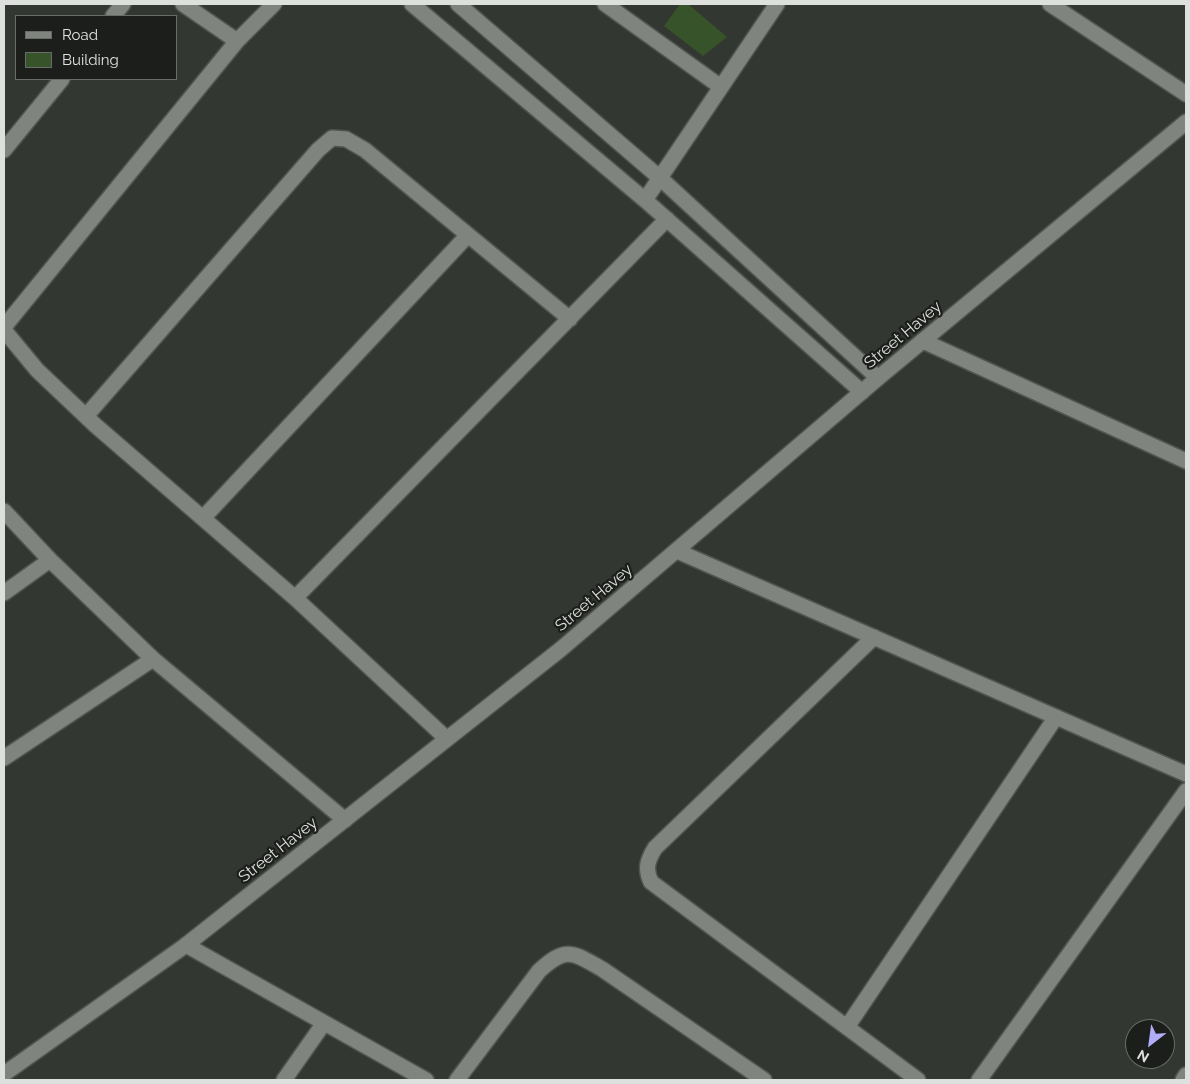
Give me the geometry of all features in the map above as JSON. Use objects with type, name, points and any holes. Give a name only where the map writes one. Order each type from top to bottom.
[{"type":"street","points":[[114,15],[123,4]]},
{"type":"street","points":[[183,4],[237,41]]},
{"type":"street","points":[[274,4],[237,41],[4,328],[37,370],[86,416],[295,598],[447,739]]},
{"type":"street","points":[[412,4],[645,200],[862,392]]},
{"type":"street","points":[[458,4],[660,178],[878,378]]},
{"type":"street","points":[[605,4],[721,87]]},
{"type":"street","points":[[645,200],[777,4]]},
{"type":"street","points":[[1050,4],[1186,94]]},
{"type":"street","points":[[4,150],[61,80]]},
{"type":"street","name":"Street Havey","points":[[4,1074],[186,945],[561,649],[878,378],[1186,122]]},
{"type":"street","points":[[86,416],[318,150],[332,138],[346,139],[365,150],[570,319]]},
{"type":"street","points":[[295,598],[667,220]]},
{"type":"street","points":[[203,518],[468,235]]},
{"type":"street","points":[[923,341],[1186,461]]},
{"type":"street","points":[[4,511],[50,560],[153,659],[344,820]]},
{"type":"street","points":[[677,551],[1186,774]]},
{"type":"street","points":[[4,592],[50,560]]},
{"type":"street","points":[[874,637],[655,848],[648,859],[646,872],[651,882],[918,1080]]},
{"type":"street","points":[[4,758],[153,659]]},
{"type":"street","points":[[847,1027],[1056,717]]},
{"type":"street","points":[[979,1080],[1186,792]]},
{"type":"street","points":[[186,945],[426,1080]]},
{"type":"street","points":[[457,1080],[539,971],[554,958],[567,954],[579,956],[602,969],[764,1080]]},
{"type":"street","points":[[284,1080],[324,1023]]},
{"type":"street","points":[[1183,1080],[1186,1075]]},
{"type":"building","points":[[680,4],[688,4],[727,37],[703,56],[664,26]]}]
